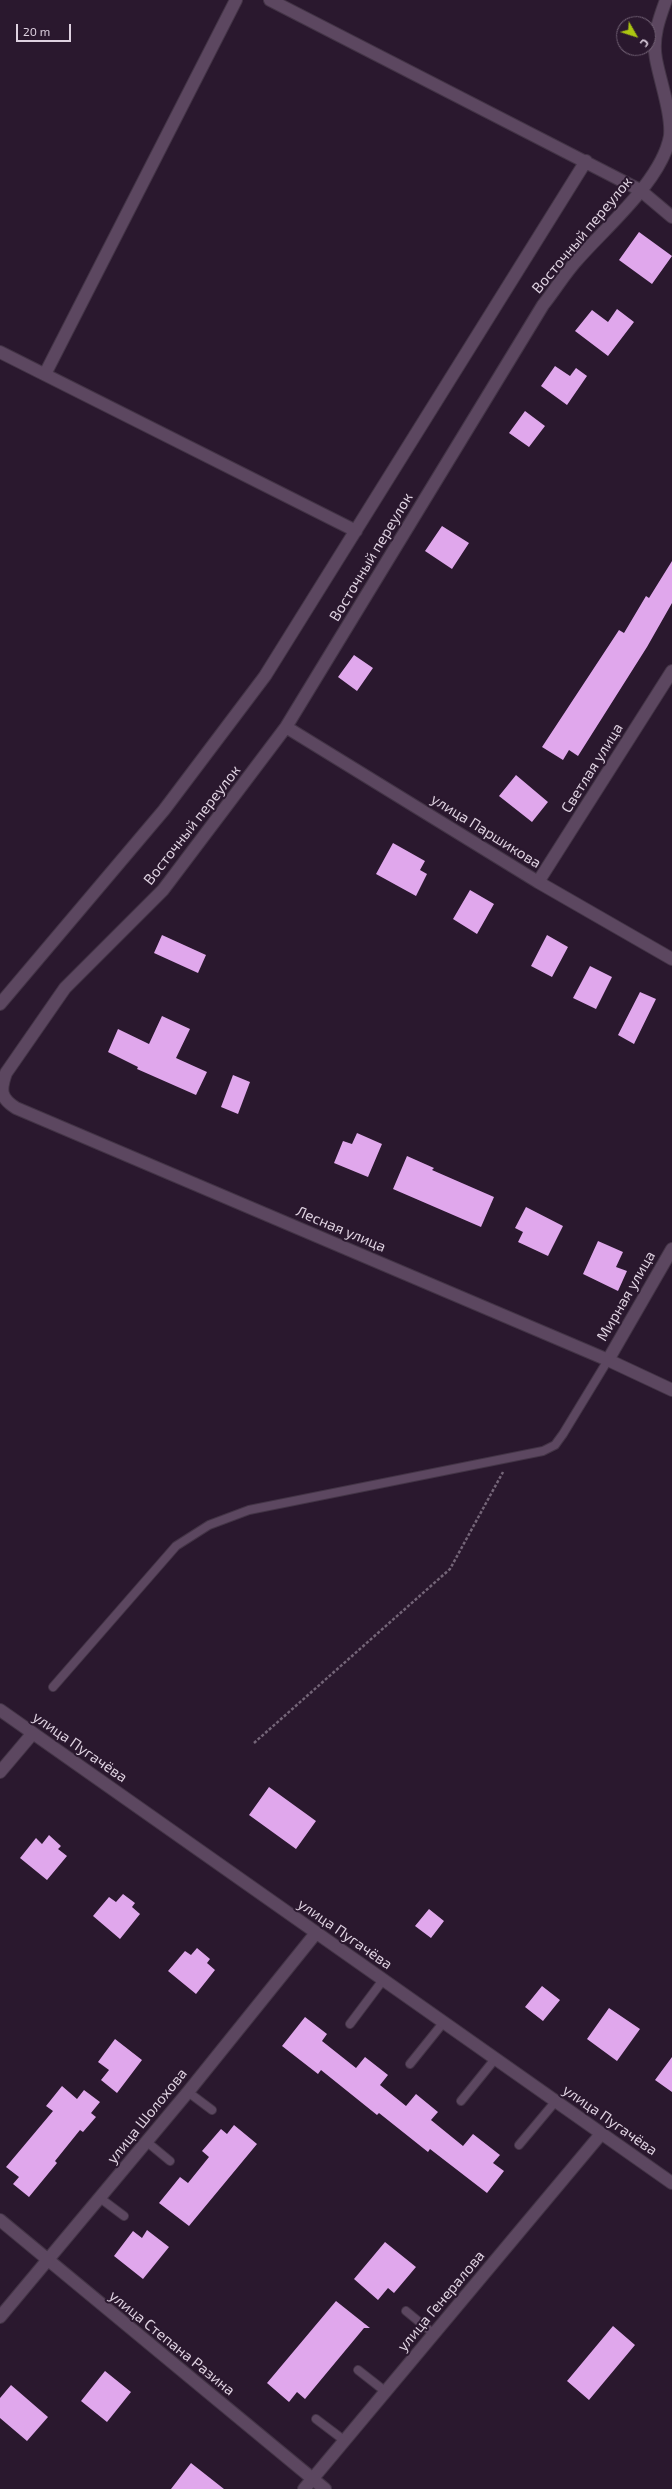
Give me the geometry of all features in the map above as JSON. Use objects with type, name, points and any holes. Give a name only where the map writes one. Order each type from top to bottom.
[{"type":"street","points":[[45,374],[236,0]]},
{"type":"street","points":[[270,0],[640,190],[672,217]]},
{"type":"street","name":"Восточный переулок","points":[[0,1094],[1,1084],[6,1073],[65,988],[164,890],[286,727],[543,305],[576,261],[640,190],[661,161],[670,135],[666,97],[656,58],[657,26],[666,0]]},
{"type":"street","name":"Восточный переулок","points":[[0,1004],[164,810],[265,676],[586,161]]},
{"type":"street","points":[[0,352],[356,531]]},
{"type":"street","name":"Светлая улица","points":[[538,882],[672,671]]},
{"type":"street","name":"улица Паршикова","points":[[286,727],[538,882],[672,959]]},
{"type":"street","name":"Лесная улица","points":[[0,1094],[6,1102],[16,1108],[608,1360],[672,1390]]},
{"type":"street","name":"Мирная улица","points":[[608,1360],[672,1248]]},
{"type":"street","name":"улица Пугачёва","points":[[0,1710],[442,2023],[672,2183]]},
{"type":"street","points":[[0,1772],[33,1733]]},
{"type":"street","name":"улица Шолохова","points":[[0,2317],[48,2262],[188,2092],[316,1933]]},
{"type":"street","name":"улица Генералова","points":[[304,2489],[601,2134]]},
{"type":"street","name":"улица Степана Разина","points":[[0,2220],[48,2262],[325,2489]]},
{"type":"lane","points":[[53,1687],[176,1546],[209,1525],[249,1510],[543,1451],[554,1445],[563,1434],[608,1360]]},
{"type":"lane","points":[[350,2024],[383,1980]]},
{"type":"lane","points":[[410,2064],[442,2023]]},
{"type":"lane","points":[[461,2101],[494,2059]]},
{"type":"lane","points":[[188,2092],[212,2110]]},
{"type":"lane","points":[[519,2145],[555,2102]]},
{"type":"lane","points":[[146,2142],[170,2160]]},
{"type":"lane","points":[[100,2198],[124,2216]]},
{"type":"lane","points":[[406,2311],[434,2334]]},
{"type":"lane","points":[[358,2370],[386,2392]]},
{"type":"lane","points":[[316,2418],[345,2441]]},
{"type":"path","points":[[254,1743],[450,1569],[511,1458]]},
{"type":"building","points":[[639,232],[672,256],[652,284],[619,260]]},
{"type":"building","points":[[617,309],[634,322],[608,356],[575,331],[592,310],[608,322]]},
{"type":"building","points":[[555,366],[570,376],[576,368],[587,376],[567,405],[541,386]]},
{"type":"building","points":[[525,411],[545,426],[529,447],[509,433]]},
{"type":"building","points":[[442,526],[469,543],[452,569],[425,551]]},
{"type":"building","points":[[672,561],[672,603],[647,647],[578,756],[569,750],[563,760],[542,747],[619,630],[624,633],[646,596],[649,598]]},
{"type":"building","points":[[354,655],[373,668],[357,691],[338,677]]},
{"type":"building","points":[[516,775],[548,802],[532,822],[499,796]]},
{"type":"building","points":[[393,843],[425,861],[420,870],[427,874],[416,896],[376,874]]},
{"type":"building","points":[[470,890],[494,904],[477,934],[453,919]]},
{"type":"building","points":[[162,935],[206,955],[198,973],[154,953]]},
{"type":"building","points":[[547,935],[568,947],[552,977],[531,966]]},
{"type":"building","points":[[590,966],[612,977],[596,1009],[573,998]]},
{"type":"building","points":[[640,992],[656,999],[634,1044],[618,1035]]},
{"type":"building","points":[[162,1016],[190,1029],[176,1058],[207,1072],[196,1095],[137,1069],[138,1067],[108,1052],[118,1029],[149,1044]]},
{"type":"building","points":[[233,1075],[250,1082],[238,1114],[221,1107]]},
{"type":"building","points":[[357,1133],[382,1144],[368,1177],[334,1163],[343,1141],[352,1144]]},
{"type":"building","points":[[407,1156],[434,1168],[432,1170],[494,1197],[481,1227],[393,1189]]},
{"type":"building","points":[[526,1207],[563,1226],[548,1256],[518,1242],[523,1232],[515,1228]]},
{"type":"building","points":[[598,1241],[623,1252],[616,1267],[627,1271],[618,1291],[583,1274]]},
{"type":"building","points":[[269,1787],[316,1821],[296,1849],[249,1815]]},
{"type":"building","points":[[49,1835],[61,1846],[58,1849],[67,1856],[47,1880],[20,1858],[36,1838],[42,1844]]},
{"type":"building","points":[[123,1894],[135,1903],[132,1907],[140,1914],[120,1939],[93,1916],[109,1897],[116,1902]]},
{"type":"building","points":[[429,1909],[444,1921],[431,1938],[415,1926]]},
{"type":"building","points":[[197,1948],[210,1959],[207,1963],[215,1970],[196,1994],[168,1971],[185,1951],[191,1955]]},
{"type":"building","points":[[542,1986],[560,2000],[543,2021],[525,2007]]},
{"type":"building","points":[[609,2008],[640,2029],[617,2061],[587,2039]]},
{"type":"building","points":[[305,2017],[327,2034],[322,2041],[356,2068],[365,2057],[388,2075],[380,2085],[406,2106],[416,2094],[438,2112],[431,2120],[463,2146],[473,2134],[500,2155],[493,2163],[504,2171],[487,2193],[430,2149],[428,2152],[379,2113],[377,2115],[321,2070],[318,2074],[282,2046]]},
{"type":"building","points":[[115,2039],[142,2060],[117,2093],[101,2080],[109,2070],[98,2062]]},
{"type":"building","points":[[672,2057],[672,2092],[655,2080]]},
{"type":"building","points":[[62,2086],[77,2099],[84,2090],[100,2102],[91,2113],[96,2117],[83,2132],[80,2130],[55,2161],[57,2163],[29,2197],[13,2184],[19,2177],[6,2167],[53,2111],[46,2106]]},
{"type":"building","points":[[234,2125],[257,2144],[189,2226],[159,2203],[180,2177],[188,2183],[209,2157],[202,2151],[221,2129],[227,2134]]},
{"type":"building","points":[[147,2230],[169,2247],[143,2279],[114,2256],[133,2231],[142,2238]]},
{"type":"building","points":[[385,2242],[416,2267],[394,2293],[388,2288],[378,2300],[354,2279]]},
{"type":"building","points":[[336,2301],[370,2328],[364,2328],[305,2399],[297,2392],[289,2402],[267,2383]]},
{"type":"building","points":[[613,2326],[635,2345],[589,2400],[567,2381]]},
{"type":"building","points":[[105,2371],[131,2392],[107,2422],[81,2401]]},
{"type":"building","points":[[11,2385],[48,2417],[27,2441],[0,2418],[0,2398]]},
{"type":"building","points":[[191,2463],[224,2489],[171,2489]]}]
